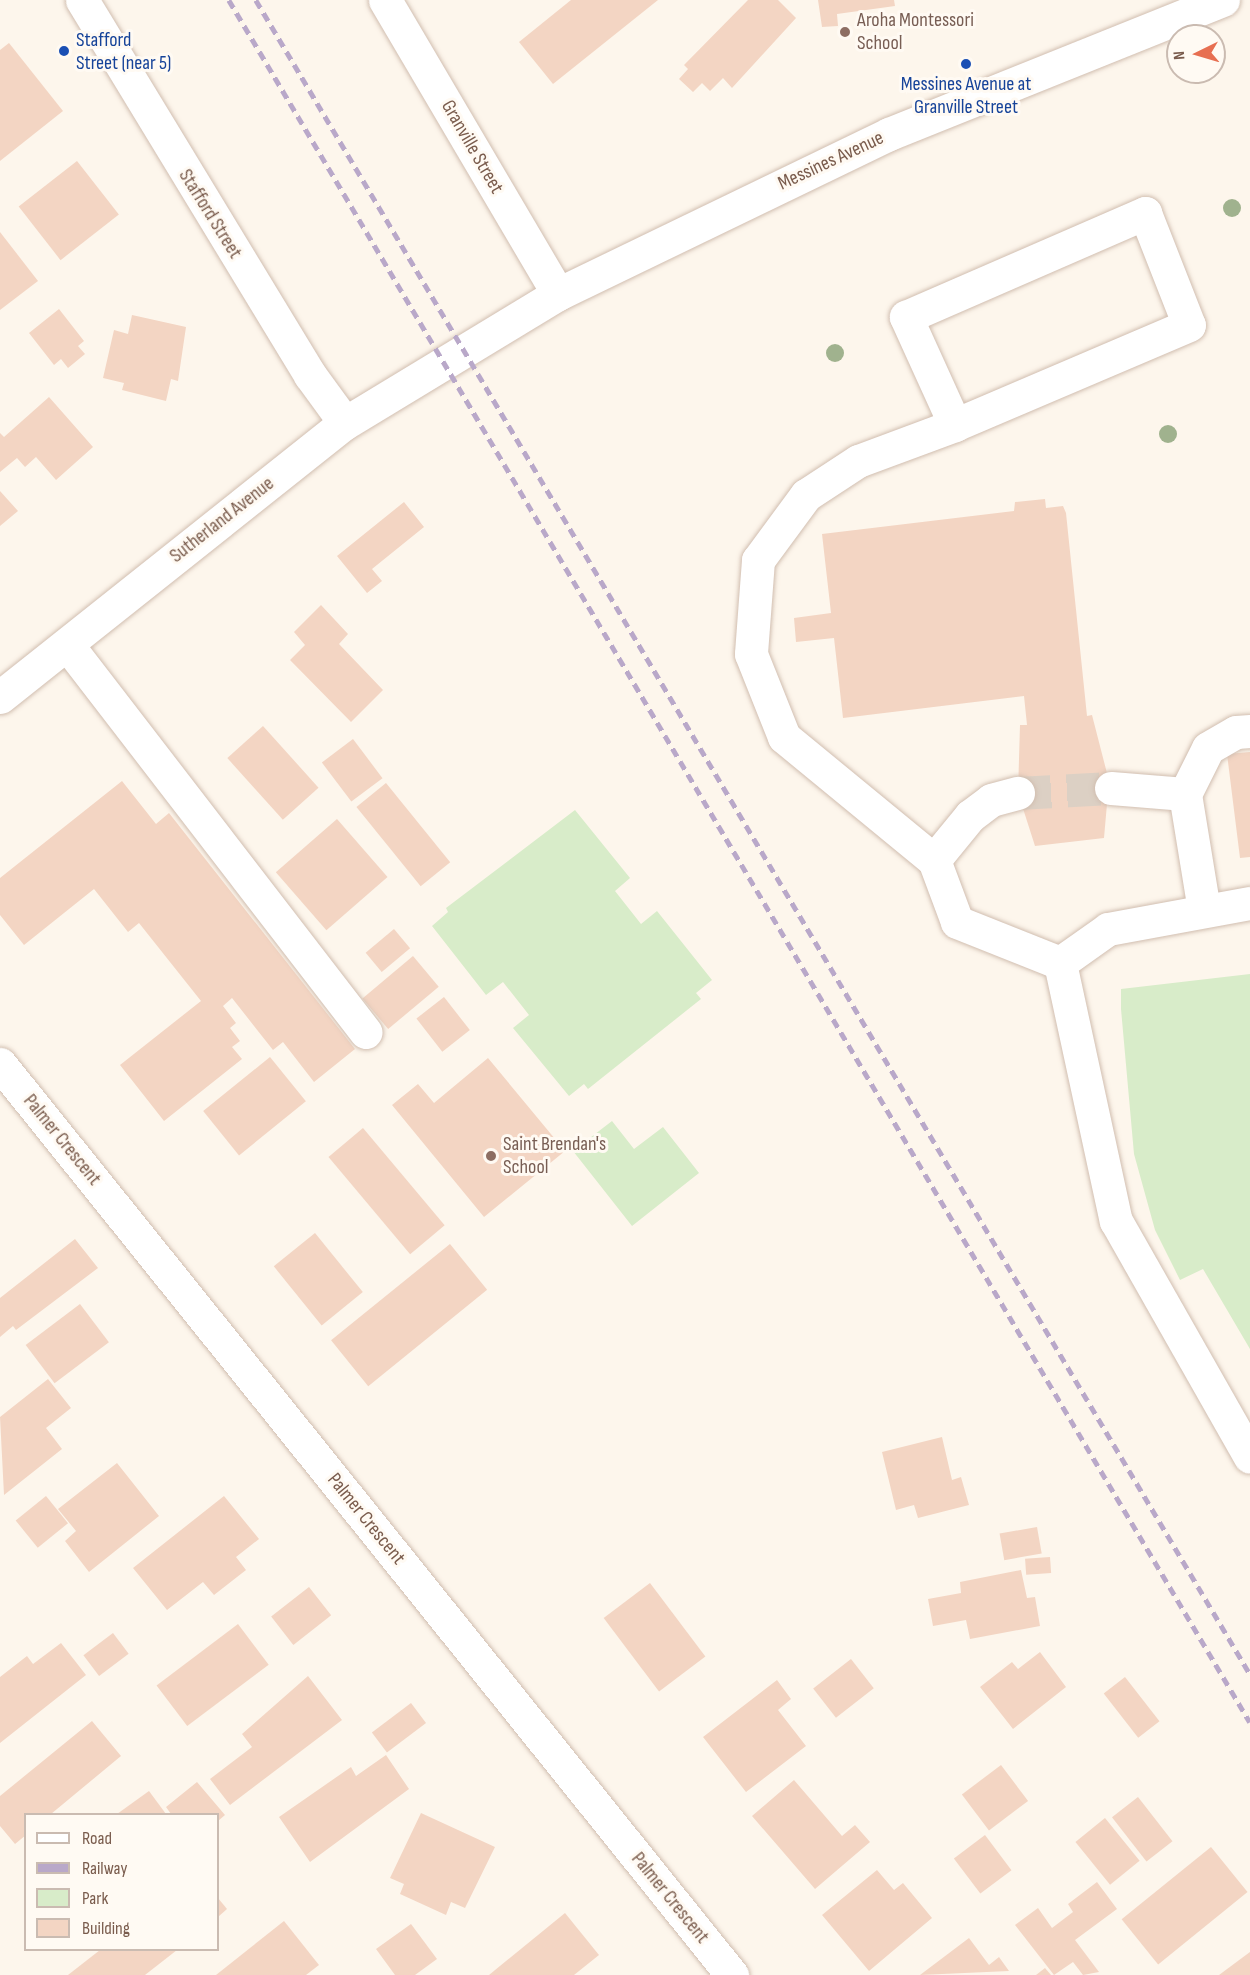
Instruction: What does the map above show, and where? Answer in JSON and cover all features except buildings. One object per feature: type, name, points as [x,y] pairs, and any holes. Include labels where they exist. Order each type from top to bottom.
[{"type":"street","name":"Stafford Street","points":[[82,0],[304,366],[345,423]]},
{"type":"street","name":"Granville Street","points":[[386,0],[558,294]]},
{"type":"street","name":"Messines Avenue","points":[[455,356],[558,294],[889,134],[1223,0]]},
{"type":"street","points":[[955,425],[906,317],[1145,213],[1189,325],[955,425],[858,461],[806,495],[758,560],[751,654],[784,737],[934,860],[957,922],[1060,963]]},
{"type":"street","name":"Sutherland Avenue","points":[[2,703],[192,542],[345,423],[455,356]]},
{"type":"street","points":[[69,647],[365,1032]]},
{"type":"street","points":[[1204,910],[1185,794],[1208,748],[1236,732],[1250,731]]},
{"type":"street","points":[[1111,788],[1185,794]]},
{"type":"street","points":[[934,860],[970,816],[991,800],[1018,793]]},
{"type":"street","points":[[1060,963],[1108,929],[1250,903]]},
{"type":"street","points":[[1060,963],[1116,1221],[1250,1457]]},
{"type":"street","name":"Palmer Crescent","points":[[0,1064],[732,1975]]},
{"type":"green space","points":[[575,810],[630,878],[615,891],[641,924],[657,911],[712,980],[696,993],[701,999],[588,1089],[584,1084],[569,1096],[513,1028],[529,1015],[503,982],[486,995],[432,926],[448,912],[446,908]]},
{"type":"green space","points":[[1250,974],[1250,1349],[1203,1269],[1180,1280],[1155,1230],[1134,1154],[1121,989]]},
{"type":"green space","points":[[612,1121],[634,1149],[663,1127],[699,1173],[632,1226],[573,1151]]},
{"type":"tunnel","points":[[1018,793],[1111,788]]},
{"type":"railway","points":[[229,0],[1250,1722]]},
{"type":"railway","points":[[256,0],[1250,1674]]},
{"type":"place","name":"Aroha Montessori School","points":[[845,32]]},
{"type":"place","name":"Stafford Street (near 5)","points":[[64,51]]},
{"type":"place","name":"Messines Avenue at Granville Street","points":[[966,64]]},
{"type":"place","name":"Saint Brendan's School","points":[[491,1156]]}]
